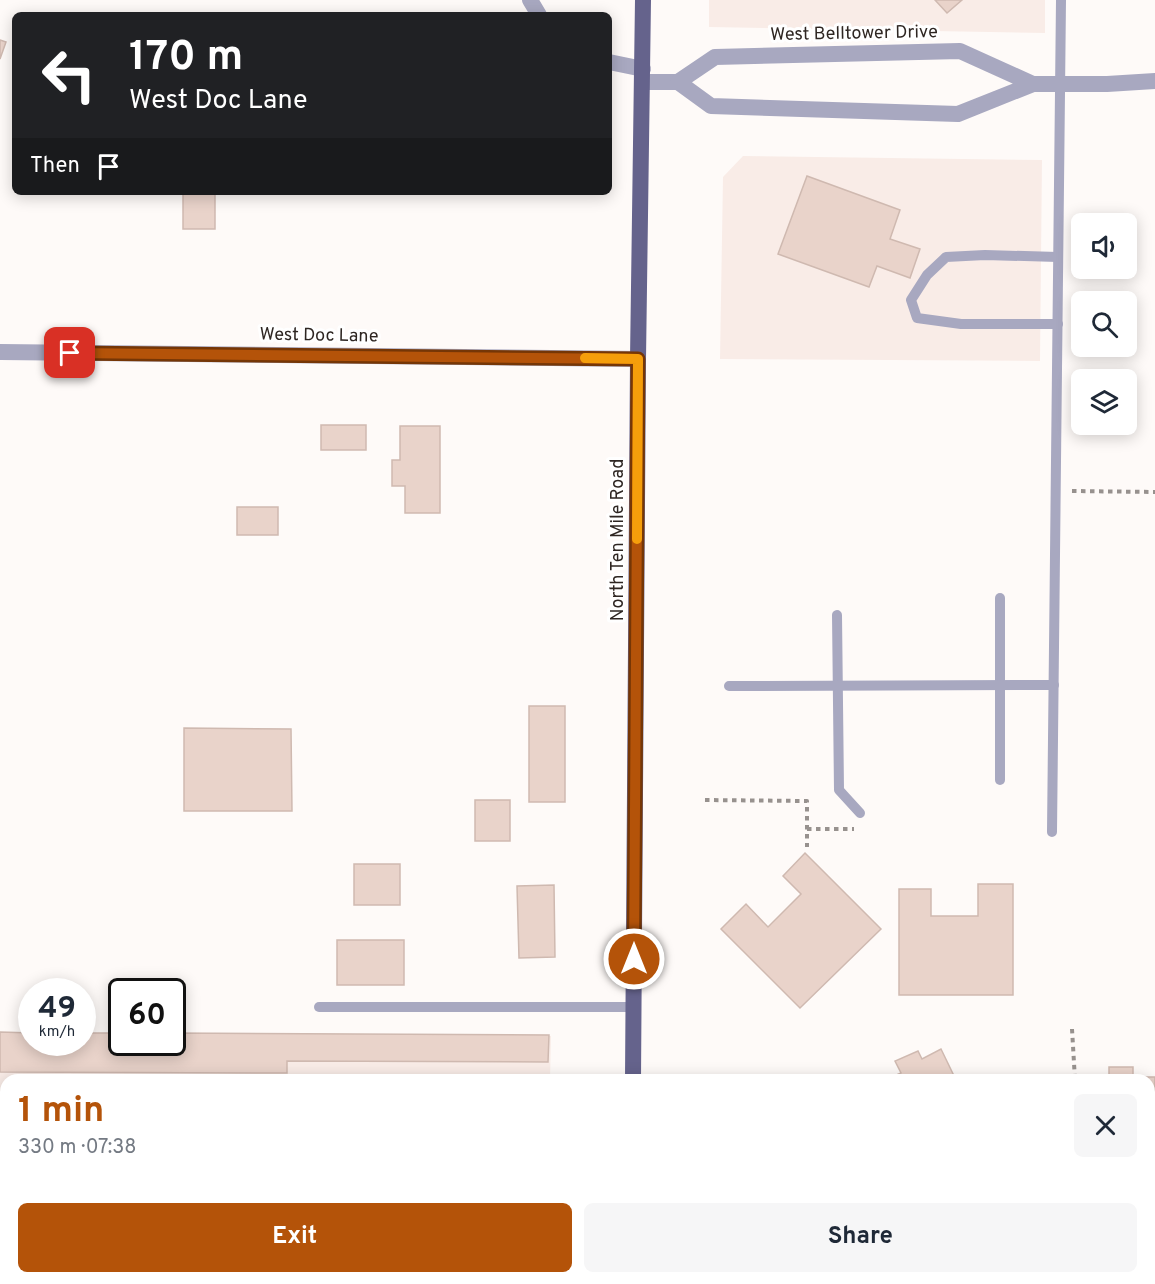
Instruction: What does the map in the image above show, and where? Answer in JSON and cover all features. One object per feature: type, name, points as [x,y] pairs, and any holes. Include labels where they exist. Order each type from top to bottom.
[{"type":"main road","name":"North Ten Mile Road","points":[[633,1074],[643,0]]},
{"type":"street","name":"West Belltower Drive","points":[[1032,84],[960,51],[715,57],[678,82],[711,106],[958,114],[1032,84],[1107,84],[1155,81]]},
{"type":"street","points":[[612,63],[643,75],[678,82]]},
{"type":"street","name":"West Doc Lane","points":[[0,352],[638,359]]},
{"type":"lane","points":[[1052,832],[1061,0]]},
{"type":"lane","points":[[1058,257],[985,255],[946,257],[927,275],[911,300],[917,318],[961,324],[1058,324]]},
{"type":"lane","points":[[1000,598],[1000,780]]},
{"type":"lane","points":[[837,615],[838,790],[860,813]]},
{"type":"lane","points":[[729,686],[1054,685]]},
{"type":"lane","points":[[319,1007],[634,1007]]},
{"type":"path","points":[[1056,491],[1155,492]]},
{"type":"path","points":[[705,800],[807,801],[807,847]]},
{"type":"path","points":[[807,829],[860,829]]},
{"type":"path","points":[[1072,1029],[1075,1074]]},
{"type":"shaded area","points":[[709,0],[1045,0],[1045,33],[709,27]]},
{"type":"shaded area","points":[[743,156],[1042,160],[1040,361],[720,359],[723,177]]},
{"type":"shaded area","points":[[0,1033],[18,1033],[18,1056],[96,1056],[96,1042],[108,1042],[108,1056],[186,1056],[186,1034],[551,1036],[550,1074],[0,1074]]},
{"type":"building","points":[[935,0],[962,0],[947,13]]},
{"type":"building","points":[[0,40],[6,42],[0,59]]},
{"type":"building","points":[[807,176],[900,210],[890,239],[920,249],[910,278],[877,266],[869,287],[778,254]]},
{"type":"building","points":[[183,195],[215,195],[215,229],[183,229]]},
{"type":"building","points":[[321,425],[366,425],[366,450],[321,450]]},
{"type":"building","points":[[400,426],[440,426],[440,513],[405,513],[405,486],[392,486],[392,460],[400,460]]},
{"type":"building","points":[[237,507],[278,507],[278,535],[237,535]]},
{"type":"building","points":[[529,706],[565,706],[565,802],[529,802]]},
{"type":"building","points":[[184,728],[291,729],[292,811],[184,811]]},
{"type":"building","points":[[475,800],[510,800],[510,841],[475,841]]},
{"type":"building","points":[[805,853],[881,929],[800,1008],[721,929],[746,904],[768,927],[801,894],[783,876]]},
{"type":"building","points":[[354,864],[400,864],[400,905],[354,905]]},
{"type":"building","points":[[978,884],[1013,884],[1013,995],[899,995],[899,889],[931,889],[931,916],[978,916]]},
{"type":"building","points":[[554,885],[555,957],[519,958],[517,886]]},
{"type":"building","points":[[337,940],[404,940],[404,985],[337,985]]},
{"type":"building","points":[[0,1032],[18,1033],[18,1056],[96,1056],[96,1033],[108,1033],[108,1056],[186,1056],[186,1033],[549,1035],[548,1062],[287,1061],[287,1073],[0,1072]]},
{"type":"building","points":[[941,1049],[953,1074],[899,1074],[901,1073],[895,1061],[918,1051],[922,1059]]},
{"type":"building","points":[[1109,1067],[1133,1067],[1133,1074],[1109,1074]]},
{"type":"slow traffic","points":[[585,358],[638,359],[637,539]]},
{"type":"route","points":[[70,353],[638,359],[634,959]]}]
